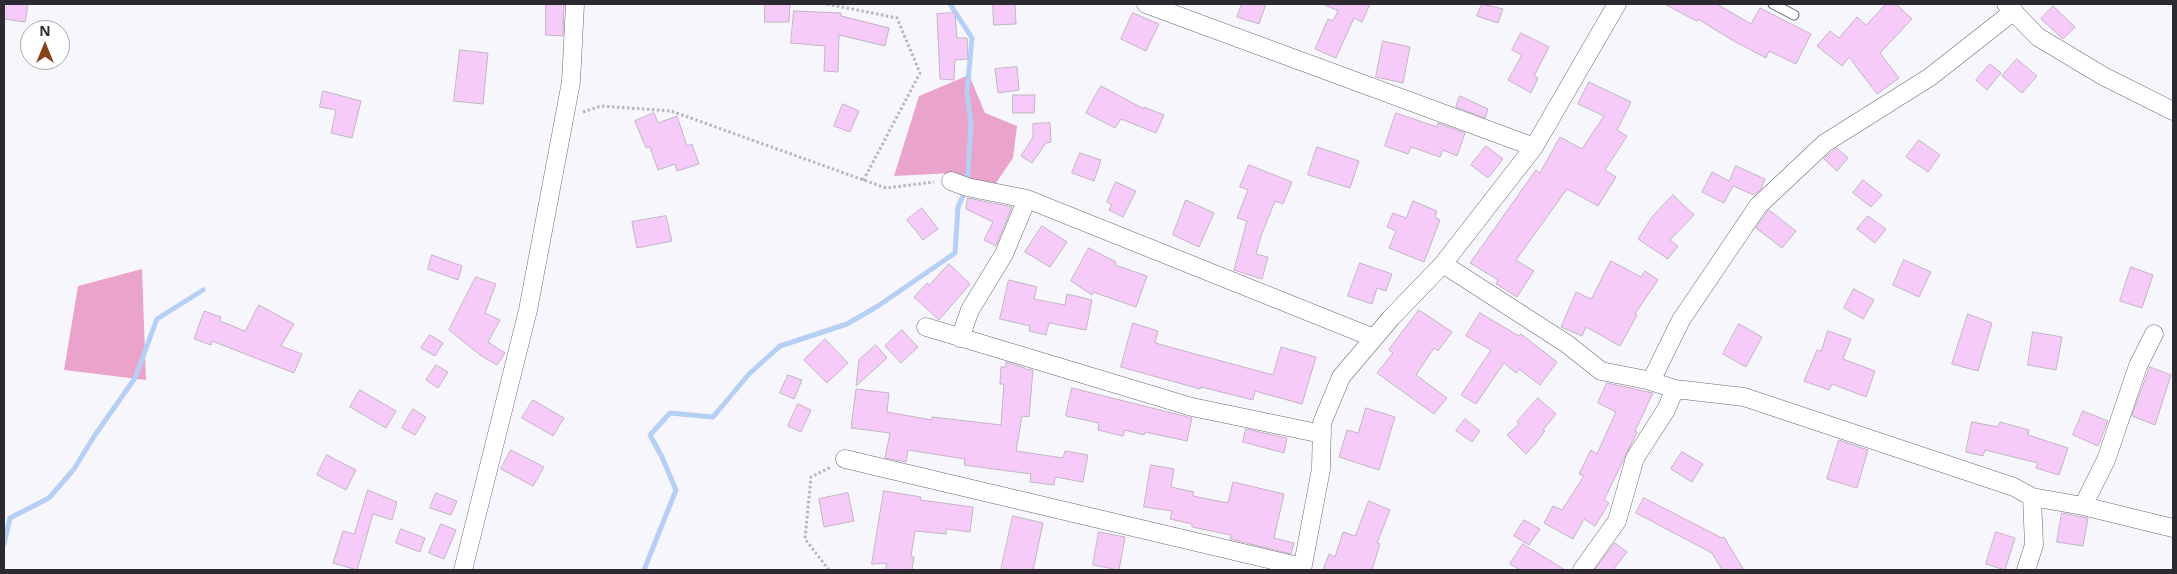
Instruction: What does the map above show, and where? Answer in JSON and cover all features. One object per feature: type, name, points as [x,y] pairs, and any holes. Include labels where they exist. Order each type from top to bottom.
[{"type":"street","points":[[463,570],[528,310],[571,82],[575,4]]},
{"type":"street","points":[[1146,4],[1534,147]]},
{"type":"street","points":[[844,459],[1302,568],[1321,469],[1322,423],[1341,377],[1374,338],[1443,264],[1534,147],[1617,4]]},
{"type":"street","points":[[1651,381],[1681,320],[1758,206],[1825,143],[1930,77],[2010,7],[2038,37],[2103,76],[2173,111]]},
{"type":"street","points":[[951,181],[967,187],[1027,199],[1374,338]]},
{"type":"street","points":[[960,338],[970,310],[1004,254],[1027,199]]},
{"type":"street","points":[[1443,264],[1567,344],[1601,372],[1651,381],[1675,389],[1744,397],[2014,486],[2032,497],[2082,506],[2173,528]]},
{"type":"street","points":[[926,327],[1192,407],[1322,434]]},
{"type":"street","points":[[2082,506],[2106,460],[2138,366],[2154,334]]},
{"type":"street","points":[[1582,570],[1617,521],[1635,458],[1666,410],[1675,389]]},
{"type":"street","points":[[2026,570],[2034,545],[2032,497]]},
{"type":"lane","points":[[1773,4],[1794,15]]},
{"type":"path","points":[[827,4],[897,18],[920,72],[863,181]]},
{"type":"path","points":[[563,123],[572,115],[601,106],[671,111],[886,188],[951,181]]},
{"type":"path","points":[[829,570],[805,539],[811,477],[844,459]]},
{"type":"shaded area","points":[[969,75],[985,113],[1017,126],[1013,158],[994,186],[953,173],[894,176],[919,96]]},
{"type":"shaded area","points":[[142,269],[146,380],[64,370],[78,286]]},
{"type":"building","points":[[4,4],[28,4],[25,20],[20,21],[4,19]]},
{"type":"building","points":[[546,4],[564,4],[563,36],[546,35]]},
{"type":"building","points":[[765,4],[790,4],[789,22],[765,22]]},
{"type":"building","points":[[993,4],[1015,4],[1016,24],[994,25]]},
{"type":"building","points":[[1242,4],[1266,4],[1259,24],[1237,17]]},
{"type":"building","points":[[1323,4],[1370,4],[1362,22],[1354,18],[1336,58],[1315,49],[1328,19],[1333,21],[1338,11]]},
{"type":"building","points":[[1482,4],[1503,9],[1498,23],[1477,16]]},
{"type":"building","points":[[1665,4],[1717,4],[1751,24],[1760,8],[1811,34],[1796,64],[1769,51],[1766,58],[1698,19],[1697,21]]},
{"type":"building","points":[[1886,4],[1896,4],[1912,19],[1880,53],[1899,78],[1877,94],[1849,57],[1842,66],[1817,46],[1830,31],[1839,38],[1857,17],[1866,25]]},
{"type":"building","points":[[2053,6],[2075,27],[2063,39],[2041,19]]},
{"type":"building","points":[[794,11],[841,13],[841,16],[889,28],[885,46],[839,35],[838,72],[824,71],[825,46],[791,43]]},
{"type":"building","points":[[955,13],[957,38],[967,38],[968,59],[955,60],[954,80],[940,79],[937,14]]},
{"type":"building","points":[[1133,13],[1159,24],[1146,51],[1121,39]]},
{"type":"building","points":[[1521,33],[1549,47],[1534,76],[1538,78],[1531,93],[1508,80],[1522,55],[1512,50]]},
{"type":"building","points":[[1383,41],[1410,47],[1403,83],[1376,77]]},
{"type":"building","points":[[460,50],[488,53],[483,104],[454,101]]},
{"type":"building","points":[[2017,59],[2037,76],[2022,93],[2002,76]]},
{"type":"building","points":[[1990,64],[2001,73],[1987,90],[1976,80]]},
{"type":"building","points":[[1017,67],[1019,90],[998,93],[995,69]]},
{"type":"building","points":[[1589,82],[1631,102],[1617,130],[1627,136],[1605,170],[1616,177],[1598,206],[1567,189],[1516,260],[1534,271],[1517,297],[1496,284],[1498,280],[1470,263],[1536,170],[1540,173],[1560,137],[1582,149],[1604,116],[1578,104]]},
{"type":"building","points":[[1101,86],[1144,109],[1144,107],[1164,115],[1156,133],[1121,119],[1115,128],[1086,113]]},
{"type":"building","points":[[323,91],[361,101],[352,138],[331,133],[336,110],[320,107]]},
{"type":"building","points":[[1013,95],[1035,95],[1034,113],[1013,113]]},
{"type":"building","points":[[1460,96],[1488,109],[1485,118],[1456,107]]},
{"type":"building","points":[[843,104],[859,111],[850,132],[834,126]]},
{"type":"building","points":[[654,113],[658,123],[677,116],[687,146],[692,144],[699,164],[677,171],[675,164],[658,170],[650,147],[646,148],[635,121]]},
{"type":"building","points":[[1396,113],[1437,127],[1438,123],[1465,133],[1457,156],[1443,150],[1440,157],[1411,147],[1408,154],[1385,146]]},
{"type":"building","points":[[1050,123],[1051,142],[1046,143],[1032,163],[1021,156],[1033,137],[1033,124]]},
{"type":"building","points":[[1919,140],[1940,155],[1928,172],[1906,157]]},
{"type":"building","points":[[1486,146],[1503,159],[1488,178],[1471,165]]},
{"type":"building","points":[[1317,147],[1359,161],[1350,188],[1308,175]]},
{"type":"building","points":[[1837,148],[1848,158],[1837,171],[1824,159]]},
{"type":"building","points":[[1080,153],[1101,160],[1094,181],[1072,173]]},
{"type":"building","points":[[1249,165],[1292,182],[1283,204],[1275,201],[1261,236],[1256,254],[1268,257],[1262,279],[1234,270],[1247,221],[1237,218],[1248,190],[1240,187]]},
{"type":"building","points":[[1736,166],[1765,179],[1761,189],[1754,195],[1733,186],[1724,203],[1702,192],[1712,172],[1729,181]]},
{"type":"building","points":[[1863,180],[1882,195],[1871,207],[1853,193]]},
{"type":"building","points":[[1116,182],[1136,191],[1123,217],[1109,210],[1112,205],[1107,202]]},
{"type":"building","points":[[1673,195],[1694,215],[1670,240],[1678,246],[1668,259],[1638,239],[1652,217]]},
{"type":"building","points":[[968,198],[1012,207],[996,246],[984,240],[993,222],[966,209]]},
{"type":"building","points":[[1186,200],[1214,213],[1199,247],[1173,235]]},
{"type":"building","points":[[1413,201],[1437,211],[1435,217],[1440,220],[1424,262],[1389,248],[1396,231],[1387,227],[1393,213],[1406,218]]},
{"type":"building","points":[[922,208],[938,229],[923,240],[907,220]]},
{"type":"building","points":[[1769,210],[1796,231],[1782,248],[1756,228]]},
{"type":"building","points":[[666,216],[672,241],[637,248],[632,222]]},
{"type":"building","points":[[1868,216],[1886,229],[1875,243],[1857,229]]},
{"type":"building","points":[[1042,226],[1067,242],[1050,267],[1025,252]]},
{"type":"building","points":[[1089,248],[1116,262],[1115,265],[1147,276],[1136,307],[1093,292],[1092,295],[1071,281]]},
{"type":"building","points":[[432,255],[462,266],[458,280],[428,269]]},
{"type":"building","points":[[1904,260],[1931,272],[1919,297],[1893,285]]},
{"type":"building","points":[[1611,261],[1641,277],[1645,271],[1658,280],[1635,314],[1637,315],[1620,346],[1586,327],[1582,336],[1561,327],[1576,292],[1591,299]]},
{"type":"building","points":[[1360,263],[1392,274],[1386,291],[1377,288],[1372,304],[1348,296]]},
{"type":"building","points":[[949,264],[970,284],[939,320],[914,297],[927,283],[929,285]]},
{"type":"building","points":[[2131,267],[2153,275],[2142,308],[2120,301]]},
{"type":"building","points":[[476,277],[496,284],[485,313],[500,320],[488,342],[505,353],[497,365],[480,355],[449,330]]},
{"type":"building","points":[[1009,280],[1037,287],[1034,299],[1065,305],[1067,294],[1092,300],[1086,330],[1049,323],[1046,335],[1029,331],[1030,326],[1000,319]]},
{"type":"building","points":[[1854,289],[1874,300],[1863,319],[1844,308]]},
{"type":"building","points":[[259,305],[294,324],[281,346],[302,354],[294,373],[212,341],[211,345],[194,339],[204,311],[221,317],[220,321],[245,331]]},
{"type":"building","points":[[1419,310],[1452,332],[1438,351],[1434,348],[1416,375],[1447,398],[1434,414],[1377,373],[1393,353],[1389,350]]},
{"type":"building","points":[[1480,313],[1519,336],[1521,334],[1557,362],[1540,385],[1519,369],[1516,373],[1504,363],[1476,404],[1461,395],[1491,350],[1466,336]]},
{"type":"building","points":[[1968,314],[1992,323],[1978,371],[1952,364]]},
{"type":"building","points":[[1133,323],[1158,331],[1155,343],[1273,375],[1281,347],[1316,357],[1302,404],[1255,391],[1253,400],[1201,387],[1200,389],[1121,367]]},
{"type":"building","points":[[1739,324],[1762,337],[1746,367],[1723,354]]},
{"type":"building","points":[[902,330],[918,347],[901,363],[885,346]]},
{"type":"building","points":[[1828,331],[1851,339],[1843,359],[1875,371],[1866,397],[1832,384],[1829,390],[1804,381],[1817,350],[1821,351]]},
{"type":"building","points":[[2033,332],[2062,337],[2056,370],[2028,365]]},
{"type":"building","points":[[430,335],[443,343],[435,356],[421,348]]},
{"type":"building","points":[[825,339],[848,363],[827,383],[804,360]]},
{"type":"building","points":[[876,345],[887,358],[856,386],[859,360]]},
{"type":"building","points":[[1006,362],[1033,370],[1029,417],[1022,416],[1016,451],[1063,458],[1065,451],[1088,455],[1083,482],[1055,477],[1054,485],[1030,482],[1031,474],[964,465],[965,459],[908,450],[906,462],[885,458],[890,433],[851,428],[856,389],[889,393],[887,412],[932,420],[932,417],[1001,425],[1004,384],[1000,384],[1001,367],[1006,367]]},
{"type":"building","points":[[436,365],[448,372],[438,388],[426,380]]},
{"type":"building","points":[[2150,367],[2171,375],[2155,425],[2132,416]]},
{"type":"building","points":[[788,375],[802,380],[794,399],[780,393]]},
{"type":"building","points":[[1607,383],[1653,393],[1635,431],[1637,432],[1604,500],[1609,503],[1595,526],[1584,519],[1573,539],[1544,523],[1553,506],[1562,510],[1584,476],[1579,474],[1591,450],[1597,454],[1616,412],[1598,403]]},
{"type":"building","points":[[1072,388],[1192,418],[1187,441],[1145,432],[1144,435],[1125,430],[1123,436],[1098,430],[1099,423],[1066,416]]},
{"type":"building","points":[[360,390],[396,411],[386,428],[350,407]]},
{"type":"building","points":[[1538,398],[1556,414],[1526,454],[1507,435],[1519,424],[1517,422]]},
{"type":"building","points":[[533,400],[564,418],[553,436],[522,418]]},
{"type":"building","points":[[798,404],[811,410],[801,432],[788,426]]},
{"type":"building","points":[[1366,408],[1395,417],[1379,470],[1339,457],[1347,430],[1358,433]]},
{"type":"building","points":[[413,409],[426,417],[415,435],[402,428]]},
{"type":"building","points":[[2083,411],[2108,421],[2098,446],[2073,435]]},
{"type":"building","points":[[1465,419],[1480,431],[1472,442],[1456,431]]},
{"type":"building","points":[[1972,422],[1998,427],[2000,422],[2029,430],[2028,435],[2068,448],[2059,475],[2036,468],[2038,463],[1985,450],[1983,456],[1966,452]]},
{"type":"building","points":[[1246,429],[1287,438],[1284,453],[1243,442]]},
{"type":"building","points":[[1839,440],[1868,450],[1857,488],[1827,479]]},
{"type":"building","points":[[511,450],[544,467],[533,486],[501,469]]},
{"type":"building","points":[[1682,452],[1703,464],[1692,482],[1671,469]]},
{"type":"building","points":[[327,455],[356,470],[346,490],[317,475]]},
{"type":"building","points":[[1151,465],[1174,469],[1171,487],[1194,492],[1193,496],[1228,503],[1233,482],[1284,494],[1274,538],[1294,543],[1291,554],[1230,539],[1231,535],[1192,527],[1192,524],[1170,519],[1172,511],[1144,507]]},
{"type":"building","points":[[368,490],[397,502],[392,520],[373,514],[357,570],[333,563],[343,531],[354,534]]},
{"type":"building","points":[[884,491],[921,497],[920,500],[973,507],[970,532],[946,529],[946,534],[915,531],[911,556],[914,557],[912,570],[885,570],[887,563],[872,564]]},
{"type":"building","points":[[436,493],[457,501],[451,515],[430,508]]},
{"type":"building","points":[[848,493],[854,521],[824,527],[819,499]]},
{"type":"building","points":[[1644,498],[1722,538],[1724,537],[1744,570],[1722,570],[1712,553],[1636,513]]},
{"type":"building","points":[[1369,501],[1390,510],[1377,543],[1380,544],[1372,570],[1323,570],[1329,554],[1335,557],[1343,532],[1355,536]]},
{"type":"building","points":[[2062,513],[2088,518],[2083,546],[2057,542]]},
{"type":"building","points":[[1013,516],[1043,523],[1033,570],[1001,570]]},
{"type":"building","points":[[1524,520],[1540,529],[1529,545],[1514,536]]},
{"type":"building","points":[[441,524],[456,530],[444,559],[429,553]]},
{"type":"building","points":[[401,529],[425,538],[420,552],[396,543]]},
{"type":"building","points":[[1099,532],[1125,537],[1119,570],[1093,565]]},
{"type":"building","points":[[1996,532],[2015,538],[2005,570],[1986,564]]},
{"type":"building","points":[[1615,543],[1627,552],[1613,570],[1595,570]]},
{"type":"building","points":[[1523,544],[1565,570],[1520,570],[1510,564]]},
{"type":"waterway","points":[[644,570],[676,490],[650,435],[670,413],[713,417],[749,374],[780,346],[847,324],[878,306],[955,253],[958,207],[967,187],[971,125],[967,91],[972,38],[950,4]]},
{"type":"waterway","points":[[4,544],[10,518],[49,498],[74,469],[135,378],[157,319],[203,290]]}]
